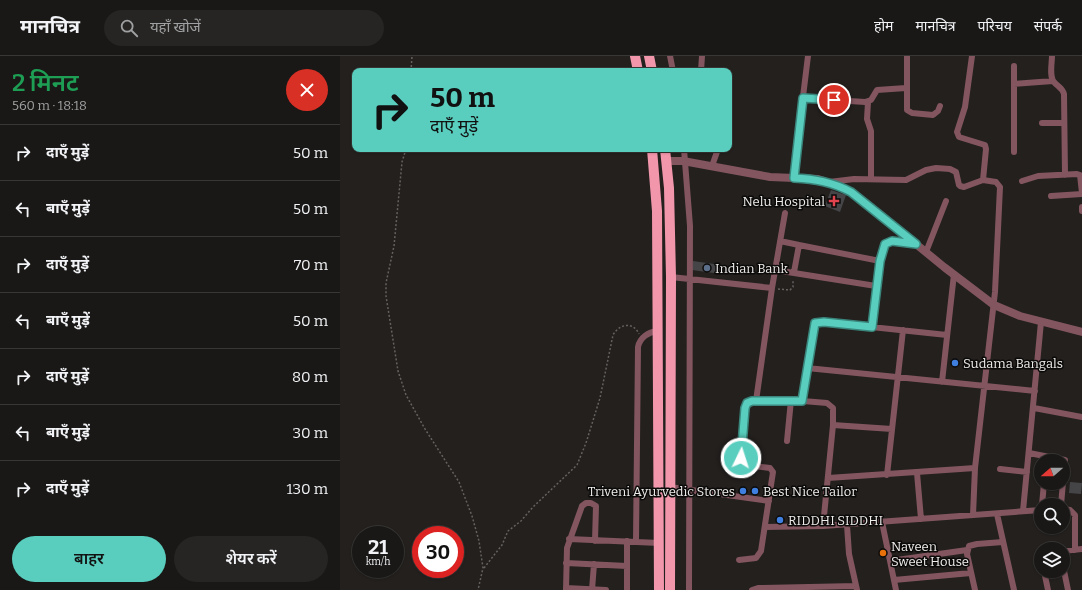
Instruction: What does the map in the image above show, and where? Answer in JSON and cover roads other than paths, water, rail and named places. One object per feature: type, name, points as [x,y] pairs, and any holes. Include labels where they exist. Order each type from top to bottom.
[{"type":"highway","points":[[635,56],[637,68]]},
{"type":"highway","points":[[649,56],[651,68]]},
{"type":"highway","points":[[652,152],[657,210],[654,331],[655,543],[659,590]]},
{"type":"highway","points":[[665,152],[669,188],[671,277],[670,590]]},
{"type":"street","points":[[670,56],[672,68]]},
{"type":"street","points":[[701,68],[702,56]]},
{"type":"street","points":[[794,178],[808,56]]},
{"type":"street","points":[[907,56],[906,107],[909,112],[933,115],[938,111],[940,106]]},
{"type":"street","points":[[972,56],[965,107],[957,132],[959,137],[985,145],[986,149],[983,180]]},
{"type":"street","points":[[1052,56],[1051,75],[1053,81],[1062,88],[1064,94],[1064,175]]},
{"type":"street","points":[[1014,66],[1014,152]]},
{"type":"street","points":[[1014,84],[1053,81]]},
{"type":"street","points":[[803,98],[868,102],[873,98],[878,90],[906,88]]},
{"type":"street","points":[[868,102],[867,119],[871,131],[871,179]]},
{"type":"street","points":[[1042,123],[1064,123]]},
{"type":"street","points":[[684,152],[690,226],[690,590]]},
{"type":"street","points":[[712,166],[717,152]]},
{"type":"street","points":[[666,161],[685,161],[751,175],[818,179],[829,182],[851,192],[994,304],[1020,316],[1082,332]]},
{"type":"street","points":[[829,182],[871,179],[906,180],[926,170],[936,168],[950,169],[956,172],[958,185],[960,186],[964,187],[983,180],[996,182],[1001,189],[994,304],[975,468],[973,515]]},
{"type":"street","points":[[1022,181],[1038,176],[1080,175],[1082,193],[1051,196]]},
{"type":"street","points":[[926,252],[946,201]]},
{"type":"street","points":[[756,401],[772,288],[786,213]]},
{"type":"street","points":[[780,241],[880,261]]},
{"type":"street","points":[[872,327],[876,286],[880,261],[885,244],[888,241],[916,244]]},
{"type":"street","points":[[794,272],[799,245]]},
{"type":"street","points":[[775,270],[876,286]]},
{"type":"street","points":[[942,382],[954,274]]},
{"type":"street","points":[[671,277],[772,288]]},
{"type":"street","points":[[802,401],[815,323],[824,322],[947,335]]},
{"type":"street","points":[[1023,511],[1041,322]]},
{"type":"street","points":[[887,475],[896,377],[903,330]]},
{"type":"street","points":[[637,541],[638,346],[642,338],[654,331]]},
{"type":"street","points":[[807,368],[1035,391]]},
{"type":"street","points":[[786,441],[790,400]]},
{"type":"street","points":[[739,560],[752,559],[759,555],[765,527],[773,472],[767,467],[743,464],[741,458],[745,408],[748,401],[790,400],[830,405],[834,412],[823,526]]},
{"type":"street","points":[[1034,408],[1082,417]]},
{"type":"street","points":[[833,425],[892,428]]},
{"type":"street","points":[[1029,453],[1034,455]]},
{"type":"street","points":[[828,478],[975,468]]},
{"type":"street","points":[[1000,469],[1027,472]]},
{"type":"street","points":[[917,472],[921,519]]},
{"type":"street","points":[[670,487],[689,488],[769,501]]},
{"type":"street","points":[[595,540],[596,506],[591,503],[586,503],[582,506],[569,540],[566,563],[566,589],[606,590]]},
{"type":"street","points":[[765,527],[847,525],[1034,510]]},
{"type":"street","points":[[1070,510],[1074,515],[1075,550]]},
{"type":"street","points":[[997,514],[1014,590]]},
{"type":"street","points":[[882,522],[896,590]]},
{"type":"street","points":[[752,590],[758,588],[857,588],[849,554],[847,525]]},
{"type":"street","points":[[569,540],[637,541],[655,543]]},
{"type":"street","points":[[627,541],[627,590]]},
{"type":"street","points":[[890,561],[967,550],[972,544],[1003,542]]},
{"type":"street","points":[[1070,550],[1082,549]]},
{"type":"street","points":[[967,550],[970,573],[975,590]]},
{"type":"street","points":[[566,563],[627,566]]},
{"type":"street","points":[[592,590],[594,564]]},
{"type":"street","points":[[894,580],[970,573]]},
{"type":"street","points":[[1045,578],[1048,590]]},
{"type":"street","points":[[1066,578],[1068,590]]},
{"type":"place","name":"Nelu Hospital","points":[[834,201]]},
{"type":"place","name":"Indian Bank","points":[[707,268]]},
{"type":"place","name":"Sudama Bangals","points":[[955,363]]},
{"type":"place","name":"Triveni Ayurvedic Stores","points":[[743,491]]},
{"type":"place","name":"Best Nice Tailor","points":[[755,491]]},
{"type":"place","name":"RIDDHI SIDDHI","points":[[780,520]]},
{"type":"place","name":"Naveen Sweet House","points":[[883,553]]}]
